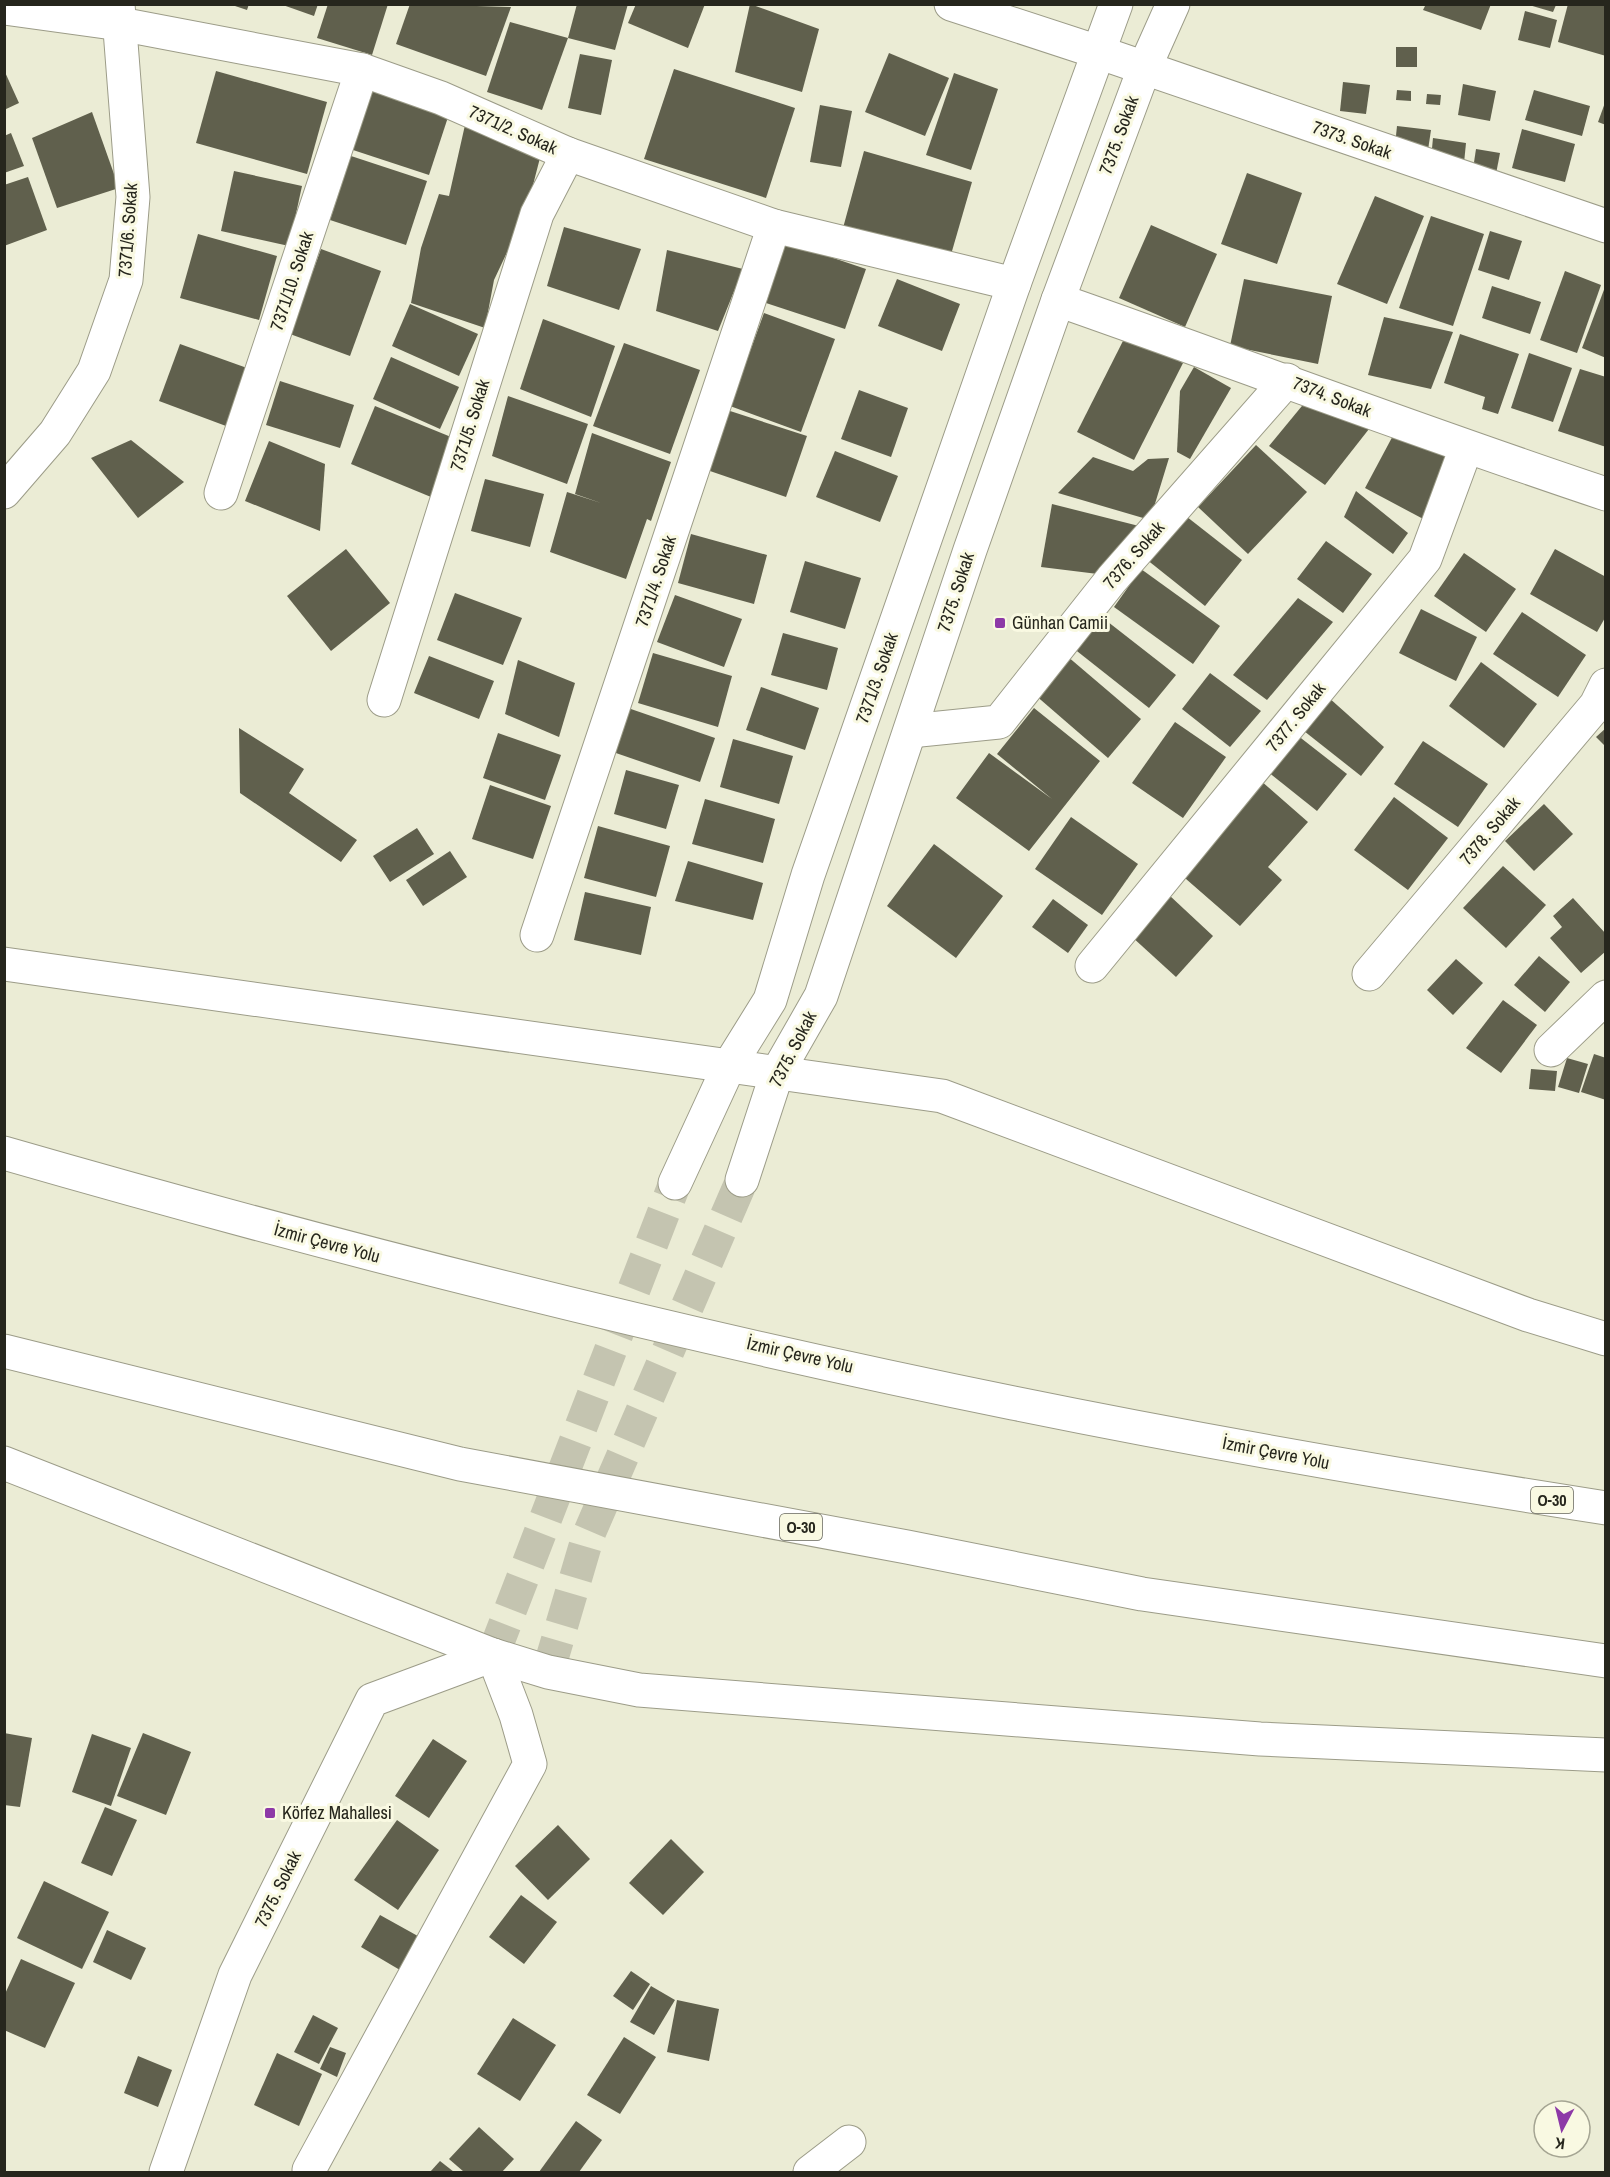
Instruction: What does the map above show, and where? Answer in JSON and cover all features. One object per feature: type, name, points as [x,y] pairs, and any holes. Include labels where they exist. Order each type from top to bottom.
[{"type":"main road","name":"7373. Sokak","points":[[951,4],[1605,226]]},
{"type":"main road","points":[[1014,284],[1116,4]]},
{"type":"main road","name":"7375. Sokak","points":[[742,1180],[777,1072],[821,996],[970,550],[1058,300],[1144,69],[1173,4]]},
{"type":"main road","name":"7371/2. Sokak","points":[[4,8],[119,14],[362,70],[441,98],[568,154],[774,226],[1014,284]]},
{"type":"main road","name":"7371/6. Sokak","points":[[4,492],[55,433],[94,371],[126,280],[133,197],[119,14]]},
{"type":"main road","name":"7371/10. Sokak","points":[[221,493],[362,70]]},
{"type":"main road","name":"7371/5. Sokak","points":[[384,700],[537,214],[568,154]]},
{"type":"main road","name":"7371/4. Sokak","points":[[537,935],[774,226]]},
{"type":"main road","name":"7371/3. Sokak","points":[[729,1066],[770,1000],[808,875],[1014,284]]},
{"type":"main road","name":"7374. Sokak","points":[[1058,300],[1287,380],[1466,448],[1605,494]]},
{"type":"main road","name":"7376. Sokak","points":[[910,731],[999,722],[1112,579],[1287,380]]},
{"type":"main road","name":"7377. Sokak","points":[[1092,966],[1425,559],[1466,448]]},
{"type":"main road","name":"7378. Sokak","points":[[1369,974],[1596,705],[1605,685]]},
{"type":"main road","points":[[4,964],[942,1096],[1528,1315],[1605,1339]]},
{"type":"main road","points":[[1551,1050],[1605,997]]},
{"type":"main road","points":[[675,1183],[729,1066]]},
{"type":"main road","name":"İzmir Çevre Yolu","points":[[4,1153],[259,1225],[518,1292],[1012,1403],[1372,1471],[1605,1508]]},
{"type":"main road","name":"O-30","points":[[4,1351],[460,1464],[895,1545],[1142,1594],[1605,1661]]},
{"type":"main road","points":[[4,1463],[493,1655],[548,1672],[639,1690],[1260,1739],[1605,1755]]},
{"type":"main road","points":[[309,2170],[530,1764],[516,1714],[493,1655]]},
{"type":"main road","name":"7375. Sokak","points":[[166,2172],[235,1975],[372,1700],[493,1655]]},
{"type":"main road","points":[[810,2172],[849,2142]]},
{"type":"building","points":[[229,4],[249,4],[247,10]]},
{"type":"building","points":[[280,4],[318,4],[314,16]]},
{"type":"building","points":[[328,4],[388,4],[372,55],[317,38]]},
{"type":"building","points":[[410,4],[511,7],[486,76],[396,44]]},
{"type":"building","points":[[577,4],[628,4],[615,50],[568,38]]},
{"type":"building","points":[[636,4],[705,4],[688,48],[628,23]]},
{"type":"building","points":[[750,4],[819,29],[802,92],[735,72]]},
{"type":"building","points":[[1426,4],[1491,4],[1481,30],[1423,10]]},
{"type":"building","points":[[1568,4],[1606,4],[1606,56],[1558,42]]},
{"type":"building","points":[[1529,5],[1556,5],[1553,12]]},
{"type":"building","points":[[1525,11],[1557,20],[1550,48],[1518,40]]},
{"type":"building","points":[[510,22],[568,38],[542,110],[487,92]]},
{"type":"building","points":[[1396,47],[1417,47],[1417,67],[1396,67]]},
{"type":"building","points":[[889,53],[949,78],[925,136],[865,112]]},
{"type":"building","points":[[580,54],[612,60],[601,115],[568,108]]},
{"type":"building","points":[[674,69],[795,108],[766,198],[644,159]]},
{"type":"building","points":[[4,70],[19,103],[4,110]]},
{"type":"building","points":[[216,71],[327,102],[307,174],[196,143]]},
{"type":"building","points":[[954,73],[998,89],[971,170],[926,155]]},
{"type":"building","points":[[1343,82],[1370,85],[1366,114],[1340,111]]},
{"type":"building","points":[[1463,84],[1496,91],[1490,121],[1458,115]]},
{"type":"building","points":[[374,86],[450,111],[429,175],[353,150]]},
{"type":"building","points":[[1397,90],[1411,91],[1411,101],[1396,100]]},
{"type":"building","points":[[1534,90],[1590,106],[1582,136],[1525,120]]},
{"type":"building","points":[[1427,94],[1441,95],[1440,105],[1426,104]]},
{"type":"building","points":[[1606,100],[1606,125],[1598,122]]},
{"type":"building","points":[[820,105],[852,111],[841,167],[810,162]]},
{"type":"building","points":[[92,112],[119,188],[57,208],[32,138]]},
{"type":"building","points":[[465,125],[541,154],[526,212],[494,280],[485,328],[411,303],[421,248],[439,194],[449,196]]},
{"type":"building","points":[[1397,126],[1431,130],[1428,150],[1395,145]]},
{"type":"building","points":[[1522,129],[1575,144],[1565,182],[1512,168]]},
{"type":"building","points":[[11,133],[24,166],[4,173],[4,136]]},
{"type":"building","points":[[1433,138],[1466,143],[1464,163],[1431,159]]},
{"type":"building","points":[[1476,149],[1500,153],[1496,174],[1473,169]]},
{"type":"building","points":[[864,151],[972,182],[950,258],[843,228]]},
{"type":"building","points":[[351,156],[427,181],[406,245],[330,220]]},
{"type":"building","points":[[234,171],[302,186],[289,246],[221,231]]},
{"type":"building","points":[[1247,173],[1302,193],[1277,264],[1221,244]]},
{"type":"building","points":[[28,177],[47,230],[4,246],[4,185]]},
{"type":"building","points":[[1375,196],[1424,216],[1387,304],[1337,284]]},
{"type":"building","points":[[1431,216],[1484,234],[1453,326],[1399,308]]},
{"type":"building","points":[[1151,225],[1217,254],[1185,327],[1119,298]]},
{"type":"building","points":[[564,227],[641,249],[619,310],[547,286]]},
{"type":"building","points":[[1490,231],[1522,241],[1509,280],[1478,270]]},
{"type":"building","points":[[198,234],[277,256],[259,320],[180,298]]},
{"type":"building","points":[[786,242],[866,269],[845,329],[766,303]]},
{"type":"building","points":[[321,249],[381,271],[350,356],[290,334]]},
{"type":"building","points":[[667,250],[743,269],[718,331],[656,311]]},
{"type":"building","points":[[1565,271],[1601,285],[1577,353],[1540,340]]},
{"type":"building","points":[[897,279],[960,304],[942,351],[878,326]]},
{"type":"building","points":[[1244,279],[1332,296],[1318,364],[1230,346]]},
{"type":"building","points":[[1492,286],[1541,302],[1530,334],[1482,318]]},
{"type":"building","points":[[1606,287],[1606,358],[1582,348]]},
{"type":"building","points":[[410,304],[478,334],[459,376],[392,346]]},
{"type":"building","points":[[764,313],[835,339],[801,432],[730,406]]},
{"type":"building","points":[[1384,317],[1453,332],[1431,389],[1368,375]]},
{"type":"building","points":[[543,319],[615,346],[591,417],[520,389]]},
{"type":"building","points":[[1460,334],[1519,354],[1498,414],[1482,409],[1485,397],[1444,383]]},
{"type":"building","points":[[1126,335],[1183,363],[1134,460],[1077,432]]},
{"type":"building","points":[[624,343],[700,370],[670,454],[593,426]]},
{"type":"building","points":[[180,344],[247,368],[226,426],[159,401]]},
{"type":"building","points":[[1529,353],[1572,368],[1553,422],[1511,408]]},
{"type":"building","points":[[391,357],[459,387],[440,429],[373,399]]},
{"type":"building","points":[[1194,367],[1231,388],[1190,459],[1177,452],[1180,391]]},
{"type":"building","points":[[1580,369],[1606,377],[1606,447],[1558,431]]},
{"type":"building","points":[[280,381],[354,405],[340,448],[266,425]]},
{"type":"building","points":[[859,390],[908,408],[891,457],[841,439]]},
{"type":"building","points":[[1311,395],[1369,429],[1325,485],[1269,446]]},
{"type":"building","points":[[508,396],[588,424],[567,484],[492,456]]},
{"type":"building","points":[[375,406],[456,439],[431,497],[351,464]]},
{"type":"building","points":[[727,410],[807,436],[786,497],[707,470]]},
{"type":"building","points":[[1396,430],[1458,461],[1427,521],[1365,488]]},
{"type":"building","points":[[592,433],[671,462],[651,521],[647,519],[626,579],[550,552],[567,492],[601,503],[575,494]]},
{"type":"building","points":[[131,440],[184,482],[138,518],[91,458]]},
{"type":"building","points":[[269,441],[325,464],[320,531],[245,501]]},
{"type":"building","points":[[1256,445],[1307,492],[1248,554],[1198,507]]},
{"type":"building","points":[[835,451],[898,476],[880,522],[816,497]]},
{"type":"building","points":[[1093,457],[1133,471],[1148,459],[1169,458],[1150,520],[1058,493]]},
{"type":"building","points":[[485,479],[544,494],[530,547],[471,531]]},
{"type":"building","points":[[1356,491],[1408,533],[1393,554],[1344,517]]},
{"type":"building","points":[[1052,504],[1139,526],[1106,575],[1041,567]]},
{"type":"building","points":[[1182,513],[1242,560],[1205,606],[1146,559]]},
{"type":"building","points":[[691,534],[767,555],[754,604],[678,583]]},
{"type":"building","points":[[1326,541],[1372,574],[1343,613],[1297,579]]},
{"type":"building","points":[[346,549],[390,603],[331,651],[287,596]]},
{"type":"building","points":[[1555,549],[1606,577],[1606,616],[1597,632],[1530,594]]},
{"type":"building","points":[[1464,553],[1516,589],[1486,632],[1434,596]]},
{"type":"building","points":[[805,561],[861,578],[845,629],[790,612]]},
{"type":"building","points":[[1141,569],[1220,626],[1193,664],[1114,607]]},
{"type":"building","points":[[455,593],[522,618],[503,665],[437,640]]},
{"type":"building","points":[[675,595],[742,619],[724,667],[657,642]]},
{"type":"building","points":[[1298,598],[1333,622],[1267,700],[1233,675]]},
{"type":"building","points":[[1421,609],[1477,637],[1456,681],[1399,653]]},
{"type":"building","points":[[1094,611],[1176,675],[1149,708],[1068,644]]},
{"type":"building","points":[[1522,612],[1586,655],[1558,697],[1493,654]]},
{"type":"building","points":[[783,633],[838,648],[827,690],[771,675]]},
{"type":"building","points":[[653,653],[732,676],[718,727],[638,703]]},
{"type":"building","points":[[429,656],[494,681],[479,719],[414,693]]},
{"type":"building","points":[[1067,656],[1141,719],[1108,758],[1034,694]]},
{"type":"building","points":[[518,660],[575,683],[559,737],[505,714]]},
{"type":"building","points":[[1481,662],[1537,704],[1504,748],[1449,706]]},
{"type":"building","points":[[1210,673],[1261,711],[1230,747],[1182,709]]},
{"type":"building","points":[[761,687],[819,708],[805,750],[746,730]]},
{"type":"building","points":[[1328,697],[1384,747],[1361,776],[1304,731]]},
{"type":"building","points":[[628,708],[715,738],[700,782],[613,752]]},
{"type":"building","points":[[1034,708],[1100,761],[1029,851],[956,798],[989,753],[1052,799],[997,754]]},
{"type":"building","points":[[1175,722],[1226,757],[1183,818],[1132,783]]},
{"type":"building","points":[[239,728],[304,769],[289,793],[357,840],[341,862],[240,793]]},
{"type":"building","points":[[1606,728],[1606,747],[1596,737]]},
{"type":"building","points":[[498,733],[561,755],[545,800],[483,778]]},
{"type":"building","points":[[1297,735],[1347,774],[1317,811],[1268,772]]},
{"type":"building","points":[[733,739],[793,756],[779,804],[720,787]]},
{"type":"building","points":[[1423,741],[1488,784],[1458,827],[1394,784]]},
{"type":"building","points":[[626,770],[679,785],[666,829],[614,814]]},
{"type":"building","points":[[1260,780],[1308,822],[1268,867],[1282,880],[1240,926],[1178,872]]},
{"type":"building","points":[[490,785],[551,806],[533,859],[472,839]]},
{"type":"building","points":[[1394,797],[1448,838],[1408,890],[1354,850]]},
{"type":"building","points":[[705,799],[775,819],[763,863],[692,844]]},
{"type":"building","points":[[1544,804],[1573,834],[1534,871],[1505,841]]},
{"type":"building","points":[[1071,817],[1138,864],[1102,915],[1035,869]]},
{"type":"building","points":[[598,826],[670,846],[656,897],[584,878]]},
{"type":"building","points":[[417,828],[434,854],[390,882],[373,856]]},
{"type":"building","points":[[934,844],[1003,896],[956,958],[887,906]]},
{"type":"building","points":[[450,851],[467,877],[423,906],[406,880]]},
{"type":"building","points":[[688,861],[763,883],[753,920],[675,901]]},
{"type":"building","points":[[1503,866],[1546,905],[1506,948],[1463,908]]},
{"type":"building","points":[[585,892],[651,907],[641,955],[574,940]]},
{"type":"building","points":[[1169,895],[1213,936],[1176,977],[1131,936]]},
{"type":"building","points":[[1573,898],[1606,934],[1606,951],[1581,973],[1550,938],[1562,927],[1553,916]]},
{"type":"building","points":[[1053,899],[1088,925],[1068,953],[1032,927]]},
{"type":"building","points":[[1539,956],[1570,982],[1545,1012],[1514,985]]},
{"type":"building","points":[[1456,959],[1483,983],[1453,1015],[1427,990]]},
{"type":"building","points":[[1503,1000],[1537,1025],[1501,1073],[1466,1048]]},
{"type":"building","points":[[1594,1054],[1606,1058],[1606,1100],[1581,1092]]},
{"type":"building","points":[[1567,1058],[1588,1064],[1579,1093],[1558,1087]]},
{"type":"building","points":[[1531,1069],[1557,1071],[1555,1091],[1529,1089]]},
{"type":"building","points":[[4,1733],[32,1738],[20,1807],[4,1805]]},
{"type":"building","points":[[143,1733],[191,1752],[166,1815],[117,1796]]},
{"type":"building","points":[[92,1734],[131,1748],[111,1806],[72,1792]]},
{"type":"building","points":[[433,1739],[467,1761],[429,1818],[395,1796]]},
{"type":"building","points":[[105,1807],[137,1820],[112,1876],[81,1863]]},
{"type":"building","points":[[397,1820],[439,1850],[398,1910],[354,1880]]},
{"type":"building","points":[[558,1825],[590,1859],[548,1900],[515,1866]]},
{"type":"building","points":[[671,1839],[704,1872],[663,1915],[629,1883]]},
{"type":"building","points":[[44,1881],[109,1912],[82,1969],[17,1938]]},
{"type":"building","points":[[521,1895],[557,1922],[524,1964],[489,1937]]},
{"type":"building","points":[[380,1915],[425,1940],[405,1973],[361,1947]]},
{"type":"building","points":[[107,1930],[146,1948],[131,1980],[93,1962]]},
{"type":"building","points":[[21,1959],[75,1983],[45,2048],[4,2030],[4,1996]]},
{"type":"building","points":[[631,1971],[650,1984],[633,2010],[613,1996]]},
{"type":"building","points":[[651,1986],[675,2000],[654,2035],[630,2022]]},
{"type":"building","points":[[677,2000],[719,2009],[709,2061],[667,2052]]},
{"type":"building","points":[[313,2015],[338,2028],[319,2064],[294,2052]]},
{"type":"building","points":[[513,2018],[556,2045],[520,2101],[477,2074]]},
{"type":"building","points":[[624,2037],[656,2057],[620,2114],[587,2095]]},
{"type":"building","points":[[330,2047],[346,2053],[337,2077],[320,2069]]},
{"type":"building","points":[[277,2053],[322,2074],[299,2126],[254,2105]]},
{"type":"building","points":[[138,2056],[172,2070],[158,2107],[124,2093]]},
{"type":"building","points":[[576,2121],[602,2140],[579,2172],[539,2172]]},
{"type":"building","points":[[479,2127],[514,2159],[502,2172],[464,2172],[449,2159]]},
{"type":"building","points":[[440,2161],[454,2172],[430,2172]]},
{"type":"tunnel","points":[[548,1672],[588,1536],[742,1180]]},
{"type":"tunnel","points":[[493,1655],[675,1183]]},
{"type":"place","name":"Günhan Camii","points":[[1000,623]]},
{"type":"place","name":"Körfez Mahallesi","points":[[270,1813]]}]
